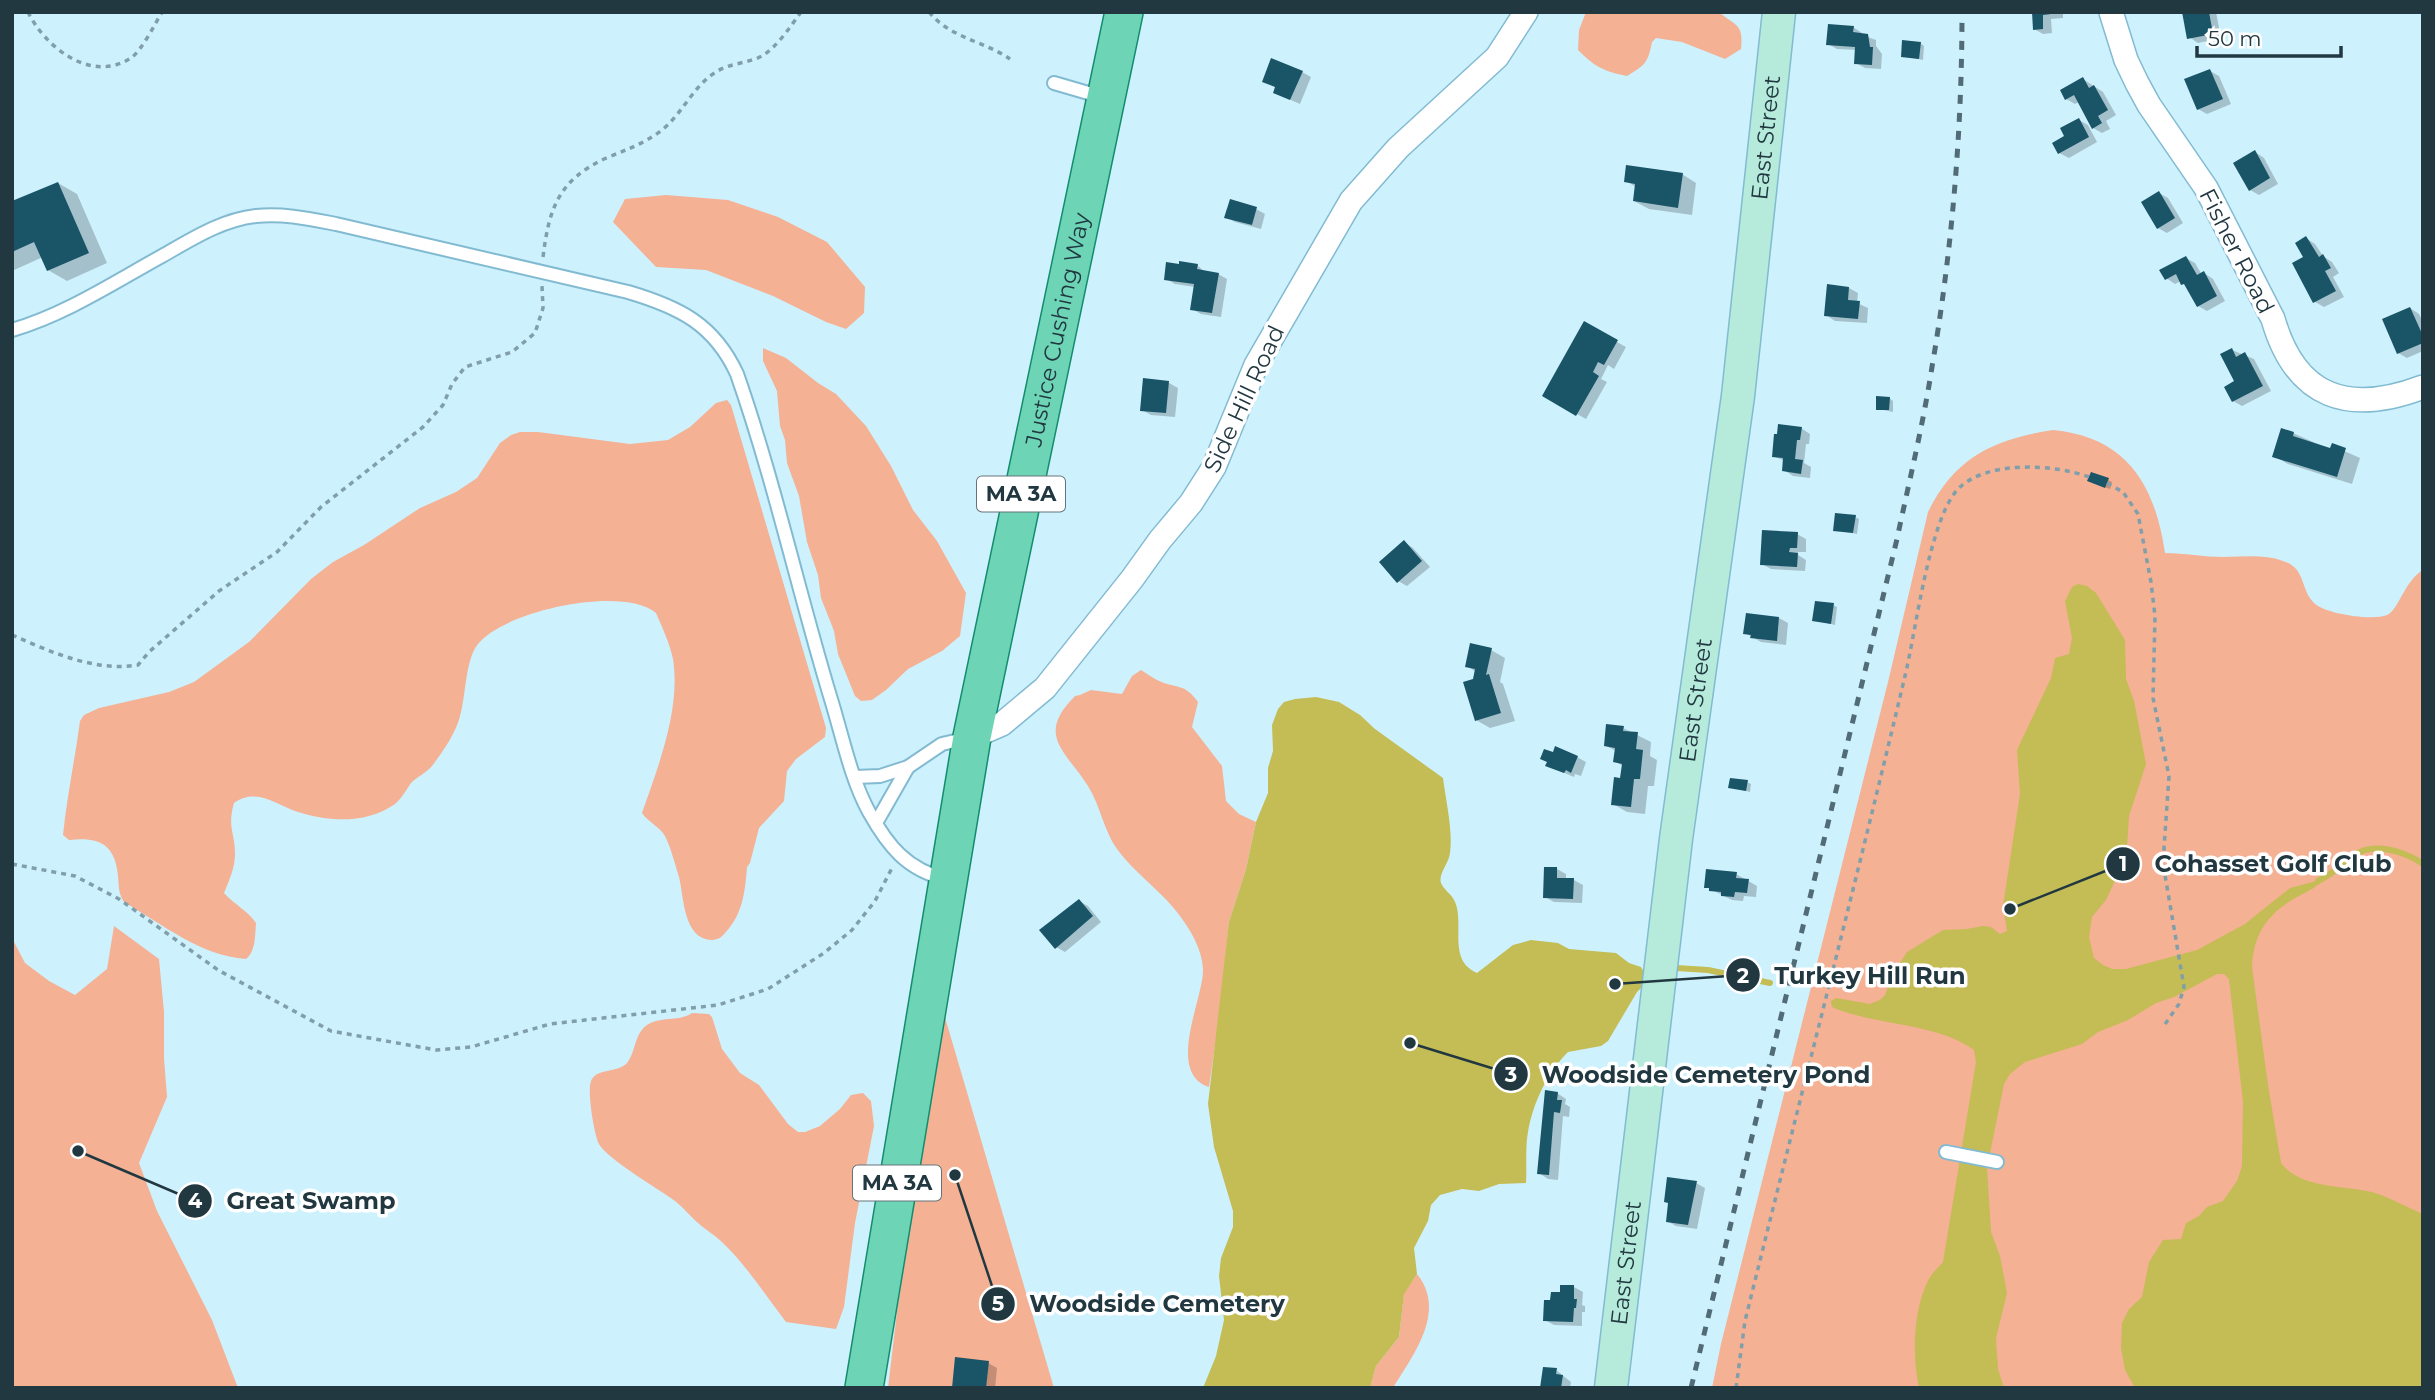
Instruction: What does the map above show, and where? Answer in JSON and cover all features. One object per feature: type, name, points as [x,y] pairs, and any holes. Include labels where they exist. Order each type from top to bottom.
[{"type":"main road","name":"Justice Cushing Way","points":[[864,1388],[972,737],[1124,12]]},
{"type":"main road","name":"East Street","points":[[1611,1388],[1676,839],[1738,396],[1779,12]]},
{"type":"street","name":"Side Hill Road","points":[[972,737],[1002,724],[1045,688],[1191,503],[1213,467],[1256,365],[1351,201],[1398,148],[1497,57],[1527,12]]},
{"type":"street","name":"Fisher Road","points":[[2111,12],[2126,60],[2137,83],[2206,188],[2273,319],[2278,337],[2300,372],[2323,392],[2337,398],[2377,400],[2423,387]]},
{"type":"lane","points":[[1054,83],[1105,98]]},
{"type":"lane","points":[[12,330],[40,322],[82,301],[207,231],[255,216],[288,216],[326,222],[628,292],[674,308],[710,333],[730,359],[744,394],[855,777],[876,823],[901,857],[919,871],[947,879]]},
{"type":"lane","points":[[855,777],[880,776],[908,767],[942,744],[972,737]]},
{"type":"lane","points":[[876,823],[908,767]]},
{"type":"lane","points":[[1946,1153],[1997,1162]]},
{"type":"path","points":[[27,12],[36,28],[68,58],[101,68],[133,57],[162,12]]},
{"type":"path","points":[[12,635],[51,652],[93,663],[113,666],[138,665],[149,652],[219,591],[277,552],[321,507],[422,427],[443,405],[452,384],[465,367],[512,352],[535,333],[543,308],[542,272],[546,234],[556,200],[563,188],[580,172],[603,159],[644,143],[678,114],[701,84],[717,71],[761,56],[776,43],[801,12]]},
{"type":"path","points":[[929,12],[935,20],[966,40],[1000,52],[1010,59]]},
{"type":"path","points":[[1736,1388],[1745,1321],[1942,519],[1958,489],[1987,471],[2036,468],[2068,471],[2089,477]]},
{"type":"path","points":[[2107,483],[2123,492],[2138,514],[2155,616],[2153,698],[2169,776],[2165,875],[2184,987],[2183,998],[2163,1027]]},
{"type":"path","points":[[12,864],[75,876],[108,893],[218,970],[331,1031],[382,1042],[436,1049],[471,1047],[550,1024],[718,1005],[768,989],[824,953],[852,930],[875,901],[893,866],[901,857]]},
{"type":"shaded area","points":[[1586,12],[1719,12],[1740,30],[1741,49],[1725,59],[1682,42],[1656,38],[1642,66],[1627,76],[1600,68],[1578,50],[1579,30]]},
{"type":"shaded area","points":[[666,195],[728,200],[778,217],[827,242],[865,287],[864,313],[846,329],[706,270],[656,267],[613,222],[625,199]]},
{"type":"shaded area","points":[[763,348],[786,358],[836,394],[866,426],[891,466],[913,510],[937,541],[966,593],[960,636],[942,651],[908,669],[872,700],[861,701],[855,696],[838,654],[834,631],[821,598],[818,575],[807,542],[799,496],[787,463],[777,391],[763,361]]},
{"type":"shaded area","points":[[727,400],[731,405],[826,728],[825,737],[796,759],[787,771],[784,801],[759,828],[736,918],[717,939],[702,938],[690,924],[667,841],[663,833],[642,813],[671,718],[675,678],[673,659],[656,613],[640,605],[618,601],[592,602],[537,612],[512,621],[478,644],[468,669],[462,708],[452,736],[432,766],[411,783],[395,804],[384,810],[360,818],[335,819],[298,812],[259,797],[234,803],[231,824],[235,859],[224,893],[256,923],[253,947],[246,959],[229,957],[198,945],[124,902],[116,865],[109,849],[96,841],[69,840],[63,835],[80,721],[84,715],[99,708],[169,692],[194,682],[249,642],[311,579],[333,562],[420,508],[456,492],[477,478],[500,443],[511,435],[538,432],[630,444],[668,440],[690,427],[716,403]]},
{"type":"shaded area","points":[[2053,430],[2078,434],[2100,442],[2133,468],[2154,506],[2165,553],[2261,557],[2283,561],[2296,569],[2314,603],[2328,610],[2360,617],[2387,615],[2395,608],[2411,581],[2423,570],[2423,1388],[1712,1388],[1928,512],[1951,477],[1978,454],[2012,439]]},
{"type":"shaded area","points":[[2078,584],[2087,586],[2096,593],[2125,640],[2126,679],[2134,701],[2146,764],[2129,816],[2127,847],[2121,868],[2106,900],[2092,917],[2089,937],[2094,958],[2112,969],[2126,969],[2197,950],[2245,924],[2290,888],[2324,879],[2270,917],[2259,935],[2253,955],[2252,967],[2281,1163],[2301,1178],[2378,1194],[2423,1214],[2423,1388],[2135,1388],[2125,1370],[2121,1348],[2122,1323],[2129,1309],[2142,1297],[2149,1262],[2163,1240],[2181,1239],[2186,1223],[2199,1216],[2207,1207],[2223,1201],[2237,1181],[2242,1166],[2243,1102],[2229,979],[2224,974],[2217,974],[2174,997],[2156,1003],[2128,1020],[2098,1032],[2082,1044],[2025,1062],[2010,1074],[2004,1084],[1987,1168],[1991,1232],[2000,1256],[2007,1293],[1996,1338],[1998,1369],[2004,1388],[1919,1388],[1915,1361],[1917,1318],[1929,1279],[1943,1262],[1976,1062],[1974,1050],[1941,1034],[1849,1013],[1832,1007],[1831,1001],[1836,998],[1870,1004],[1880,1000],[1907,952],[1943,930],[1983,926],[1991,927],[2000,934],[2007,931],[2003,906],[2020,794],[2017,750],[2051,678],[2055,658],[2069,654],[2072,638],[2065,601],[2072,587]]},
{"type":"shaded area","points":[[1141,670],[1163,683],[1188,691],[1198,702],[1192,727],[1222,766],[1226,801],[1239,814],[1256,822],[1246,869],[1229,922],[1209,1087],[1196,1079],[1190,1066],[1188,1051],[1202,982],[1203,969],[1198,947],[1173,907],[1117,849],[1092,793],[1058,743],[1056,733],[1057,722],[1063,710],[1075,696],[1091,690],[1122,694],[1132,676]]},
{"type":"shaded area","points":[[1316,697],[1339,702],[1360,715],[1443,778],[1451,844],[1440,880],[1457,909],[1459,950],[1468,967],[1477,973],[1513,945],[1531,940],[1558,943],[1569,949],[1616,953],[1629,963],[1641,967],[1645,974],[1644,985],[1637,992],[1608,1041],[1601,1046],[1568,1052],[1547,1079],[1533,1110],[1528,1132],[1526,1183],[1499,1184],[1479,1191],[1462,1189],[1440,1195],[1431,1205],[1428,1221],[1414,1248],[1417,1274],[1404,1294],[1399,1337],[1376,1366],[1370,1388],[1203,1388],[1216,1356],[1224,1320],[1219,1276],[1221,1258],[1233,1227],[1233,1211],[1214,1147],[1208,1104],[1229,922],[1246,869],[1256,822],[1268,793],[1268,768],[1273,751],[1272,725],[1278,709],[1284,702]]},
{"type":"shaded area","points":[[114,926],[159,959],[167,1097],[139,1163],[157,1211],[212,1320],[238,1388],[12,1388],[12,938],[25,963],[49,981],[75,995],[107,969]]},
{"type":"shaded area","points":[[692,1013],[709,1014],[712,1017],[722,1049],[740,1073],[759,1085],[788,1124],[798,1132],[820,1126],[840,1109],[851,1095],[863,1093],[871,1101],[874,1126],[855,1223],[844,1307],[836,1329],[786,1322],[723,1243],[675,1201],[622,1165],[599,1144],[590,1103],[591,1081],[597,1074],[627,1063],[640,1033],[647,1025]]},
{"type":"shaded area","points":[[944,1014],[1054,1388],[888,1388],[898,1303]]},
{"type":"shaded area","points":[[1417,1274],[1429,1303],[1428,1317],[1418,1347],[1393,1388],[1370,1388],[1376,1366],[1399,1337],[1404,1293]]},
{"type":"building","points":[[2032,12],[2051,12],[2043,15],[2043,29],[2033,30]]},
{"type":"building","points":[[2182,12],[2209,12],[2213,34],[2187,39]]},
{"type":"building","points":[[1828,24],[1854,26],[1853,32],[1868,34],[1870,47],[1873,47],[1872,65],[1854,64],[1855,47],[1826,45]]},
{"type":"building","points":[[1902,40],[1921,42],[1919,59],[1901,57]]},
{"type":"building","points":[[1271,58],[1303,71],[1290,100],[1273,93],[1275,87],[1262,82]]},
{"type":"building","points":[[2210,69],[2223,99],[2197,110],[2184,79]]},
{"type":"building","points":[[2083,77],[2089,88],[2094,85],[2108,110],[2098,116],[2102,123],[2092,129],[2074,95],[2065,100],[2060,90]]},
{"type":"building","points":[[2079,118],[2089,137],[2058,154],[2052,143],[2064,136],[2060,128]]},
{"type":"building","points":[[2255,150],[2270,178],[2249,191],[2233,163]]},
{"type":"building","points":[[1626,165],[1683,173],[1678,208],[1633,201],[1635,184],[1624,182]]},
{"type":"building","points":[[58,182],[89,253],[47,271],[34,242],[12,252],[12,201]]},
{"type":"building","points":[[2159,191],[2175,218],[2157,229],[2141,202]]},
{"type":"building","points":[[1230,199],[1257,207],[1252,225],[1224,218]]},
{"type":"building","points":[[2306,236],[2319,257],[2323,254],[2331,268],[2325,271],[2336,291],[2313,303],[2292,263],[2303,257],[2295,243]]},
{"type":"building","points":[[2186,256],[2197,275],[2204,271],[2217,296],[2197,307],[2176,274],[2165,280],[2159,270]]},
{"type":"building","points":[[1179,261],[1198,264],[1197,269],[1219,273],[1212,313],[1190,310],[1194,284],[1164,280],[1166,262],[1179,264]]},
{"type":"building","points":[[1827,284],[1849,287],[1848,300],[1860,301],[1858,319],[1824,316]]},
{"type":"building","points":[[2410,307],[2423,336],[2423,343],[2397,354],[2382,319]]},
{"type":"building","points":[[1584,321],[1618,340],[1604,365],[1598,362],[1593,372],[1599,376],[1576,416],[1542,396]]},
{"type":"building","points":[[2232,348],[2236,357],[2245,352],[2263,386],[2232,402],[2224,387],[2234,381],[2220,354]]},
{"type":"building","points":[[1143,378],[1169,381],[1166,413],[1140,411]]},
{"type":"building","points":[[1876,396],[1890,397],[1889,410],[1876,410]]},
{"type":"building","points":[[1778,424],[1802,427],[1800,440],[1797,440],[1795,459],[1803,460],[1801,474],[1782,471],[1783,458],[1772,457],[1774,434],[1777,434]]},
{"type":"building","points":[[2281,428],[2294,432],[2293,436],[2330,448],[2332,443],[2346,448],[2337,477],[2272,457]]},
{"type":"building","points":[[2091,472],[2109,478],[2105,488],[2087,481]]},
{"type":"building","points":[[1835,513],[1856,515],[1853,533],[1833,531]]},
{"type":"building","points":[[1762,530],[1798,532],[1797,548],[1790,548],[1789,552],[1798,553],[1797,567],[1760,565]]},
{"type":"building","points":[[1404,540],[1422,561],[1397,583],[1379,562]]},
{"type":"building","points":[[1815,601],[1834,603],[1831,624],[1812,621]]},
{"type":"building","points":[[1746,613],[1779,617],[1777,641],[1750,638],[1751,635],[1743,634]]},
{"type":"building","points":[[1470,643],[1492,648],[1486,675],[1489,674],[1501,713],[1475,721],[1463,682],[1473,679],[1475,669],[1465,667]]},
{"type":"building","points":[[1606,724],[1624,726],[1623,731],[1638,732],[1636,749],[1643,750],[1640,779],[1634,779],[1631,807],[1611,805],[1614,777],[1620,778],[1622,764],[1613,762],[1615,748],[1604,746]]},
{"type":"building","points":[[1555,746],[1578,756],[1571,773],[1545,766],[1547,762],[1540,759],[1544,749],[1553,752]]},
{"type":"building","points":[[1730,778],[1748,780],[1746,791],[1728,788]]},
{"type":"building","points":[[1544,867],[1557,867],[1557,878],[1574,878],[1573,899],[1543,898]]},
{"type":"building","points":[[1706,869],[1737,872],[1736,878],[1749,879],[1747,893],[1735,892],[1734,897],[1709,891],[1709,888],[1704,888]]},
{"type":"building","points":[[1079,899],[1093,916],[1055,949],[1039,930]]},
{"type":"building","points":[[1545,1090],[1558,1092],[1557,1100],[1562,1100],[1560,1113],[1554,1112],[1549,1175],[1537,1174]]},
{"type":"building","points":[[1667,1177],[1697,1181],[1688,1225],[1666,1222],[1668,1203],[1664,1202]]},
{"type":"building","points":[[1560,1285],[1574,1285],[1574,1299],[1577,1299],[1573,1322],[1543,1321],[1544,1300],[1550,1300],[1551,1292],[1560,1292]]},
{"type":"building","points":[[955,1357],[989,1361],[986,1388],[952,1388]]},
{"type":"building","points":[[1543,1367],[1557,1368],[1556,1374],[1563,1375],[1561,1388],[1540,1388]]},
{"type":"waterway","points":[[2318,881],[2355,855],[2371,849],[2399,852],[2423,864]]},
{"type":"waterway","points":[[1676,968],[1708,970],[1770,983]]},
{"type":"railway","points":[[1691,1388],[1897,539],[1924,410],[1939,323],[1954,190],[1962,12]]},
{"type":"place","name":"Cohasset Golf Club","points":[[2010,909]]},
{"type":"place","name":"Turkey Hill Run","points":[[1615,984]]},
{"type":"place","name":"Woodside Cemetery Pond","points":[[1410,1043]]},
{"type":"place","name":"Great Swamp","points":[[78,1151]]},
{"type":"place","name":"Woodside Cemetery","points":[[955,1175]]}]
